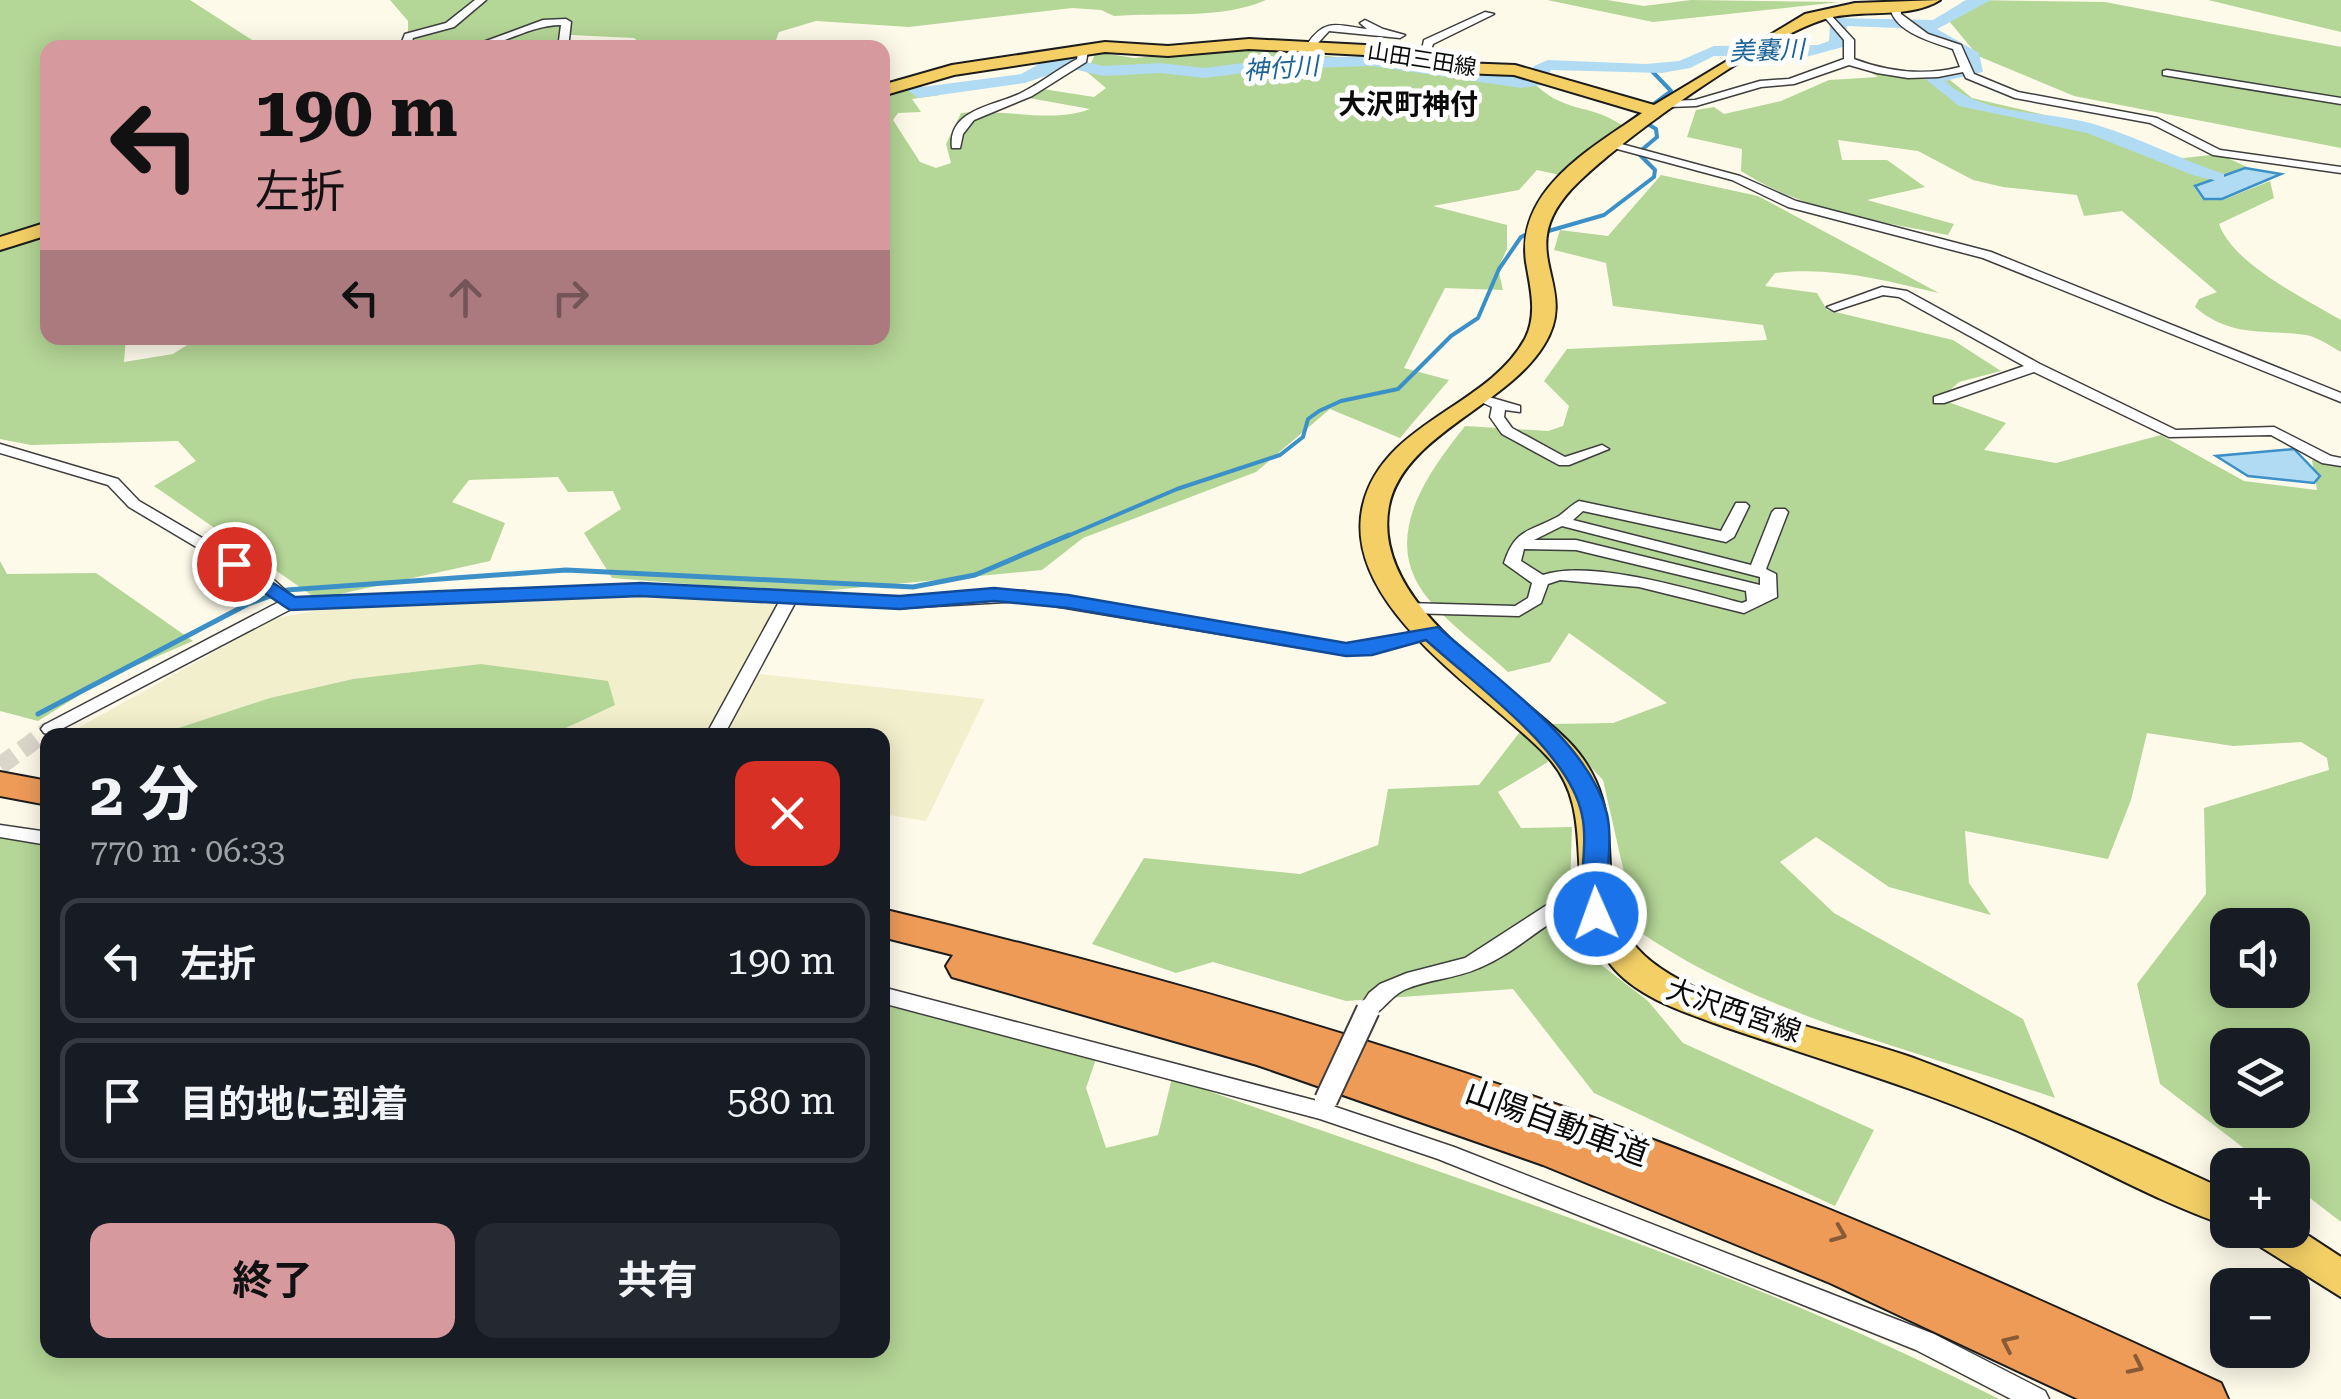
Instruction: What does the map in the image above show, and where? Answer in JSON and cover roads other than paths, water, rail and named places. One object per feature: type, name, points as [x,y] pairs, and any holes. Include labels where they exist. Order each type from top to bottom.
[{"type":"highway","points":[[0,762],[40,770]]},
{"type":"highway","points":[[0,784],[40,792]]},
{"type":"highway","name":"山陽自動車道","points":[[890,925],[1059,964],[1206,1004],[1539,1114],[1884,1252],[2076,1336],[2203,1399]]},
{"type":"highway","name":"山陽自動車道","points":[[890,950],[1048,987],[1196,1030],[1532,1140],[1875,1282],[2129,1399]]},
{"type":"main road","points":[[1650,113],[1744,54],[1827,14],[1932,0]]},
{"type":"main road","name":"山田三田線","points":[[890,89],[952,70],[1083,50],[1117,46],[1168,51],[1235,44],[1424,57],[1460,68],[1539,76],[1650,113]]},
{"type":"main road","name":"大沢西宮線","points":[[1650,113],[1556,189],[1541,209],[1536,232],[1546,305],[1543,323],[1519,366],[1490,403],[1411,446],[1381,491],[1374,527],[1377,555],[1406,608],[1557,748],[1581,776],[1596,817],[1596,914],[1616,950],[1654,982],[1740,1016],[1904,1069],[2210,1202]]},
{"type":"main road","points":[[0,244],[40,231]]},
{"type":"main road","points":[[2294,1248],[2341,1279]]},
{"type":"street","points":[[408,40],[409,36],[448,27],[480,0]]},
{"type":"street","points":[[1895,7],[1896,14],[1913,30],[1957,47],[1967,68],[1982,82],[2029,99],[2153,120],[2206,150],[2341,170]]},
{"type":"street","points":[[1424,57],[1428,42],[1489,14]]},
{"type":"street","points":[[1827,14],[1849,40],[1849,61]]},
{"type":"street","points":[[495,40],[547,22],[566,22],[563,40]]},
{"type":"street","points":[[1315,47],[1313,43],[1322,30],[1329,28],[1400,35],[1380,32],[1365,23]]},
{"type":"street","points":[[956,146],[956,135],[972,115],[1019,98],[1082,60],[1083,50]]},
{"type":"street","points":[[1764,96],[1790,82],[1849,61],[1895,74],[1947,75],[1967,68]]},
{"type":"street","points":[[2166,73],[2341,101]]},
{"type":"street","points":[[1650,113],[1740,88],[1790,82]]},
{"type":"street","points":[[1726,108],[1740,88]]},
{"type":"street","points":[[1614,145],[1736,178],[1792,204],[1987,255],[2341,402]]},
{"type":"street","points":[[1834,307],[1882,291],[1902,294],[2035,366],[2174,434],[2274,432],[2327,460],[2341,462]]},
{"type":"street","points":[[1940,400],[2035,366]]},
{"type":"street","points":[[1490,403],[1516,410]]},
{"type":"street","points":[[1490,403],[1507,431],[1564,462],[1602,449]]},
{"type":"street","points":[[0,448],[113,482],[134,504],[268,584],[290,604]]},
{"type":"street","points":[[1542,581],[1512,563],[1518,544],[1530,532],[1560,521],[1579,506],[1726,544],[1740,506]]},
{"type":"street","points":[[1757,571],[1780,512]]},
{"type":"street","points":[[1542,581],[1559,575],[1639,582],[1744,608],[1769,597],[1768,574],[1560,521]]},
{"type":"street","points":[[1518,544],[1576,545],[1754,588],[1755,603]]},
{"type":"street","points":[[1406,608],[1519,611],[1535,600],[1542,581]]},
{"type":"street","points":[[52,728],[290,604],[584,590],[900,602],[1024,596],[1346,650],[1372,648],[1430,632]]},
{"type":"street","points":[[720,728],[790,597]]},
{"type":"street","points":[[0,831],[40,838]]},
{"type":"street","points":[[1323,1105],[1368,1010],[1393,985],[1469,964],[1501,947],[1552,907],[1593,895]]},
{"type":"street","points":[[890,997],[1323,1105],[1889,1328],[2036,1399]]},
{"type":"water","points":[[2245,168],[2281,174],[2222,199],[2204,199],[2195,186]]},
{"type":"water","points":[[2294,449],[2320,476],[2314,483],[2248,476],[2216,456]]},
{"type":"waterway","name":"神付川","points":[[909,85],[918,93],[1025,78],[1045,67],[1069,63],[1103,71],[1160,68],[1205,73],[1274,64],[1371,61],[1521,83],[1537,81],[1540,70],[1548,65],[1646,69],[1684,65],[1714,51],[1806,52],[1837,44],[1838,25],[1844,21],[1934,25],[1983,0]]},
{"type":"waterway","points":[[1929,31],[1973,56],[1970,66],[1975,72],[1932,78],[1965,102],[2007,114],[2093,129],[2217,178]]},
{"type":"waterway","points":[[1545,232],[1604,215],[1654,177],[1655,170],[1638,153],[1657,137],[1656,129],[1636,117],[1671,91],[1650,69]]},
{"type":"waterway","points":[[1063,538],[1177,489],[1280,455],[1303,437],[1308,419],[1319,411],[1341,401],[1398,389],[1451,336],[1478,318],[1499,269],[1521,237],[1529,233]]},
{"type":"waterway","points":[[38,714],[248,604],[287,590],[566,570],[913,587],[975,575],[1069,535]]},
{"type":"tunnel","points":[[0,766],[40,736]]},
{"type":"district","name":"大沢町神付","points":[[1408,104]]},
{"type":"water label","name":"美嚢川","points":[[1767,50]]}]
